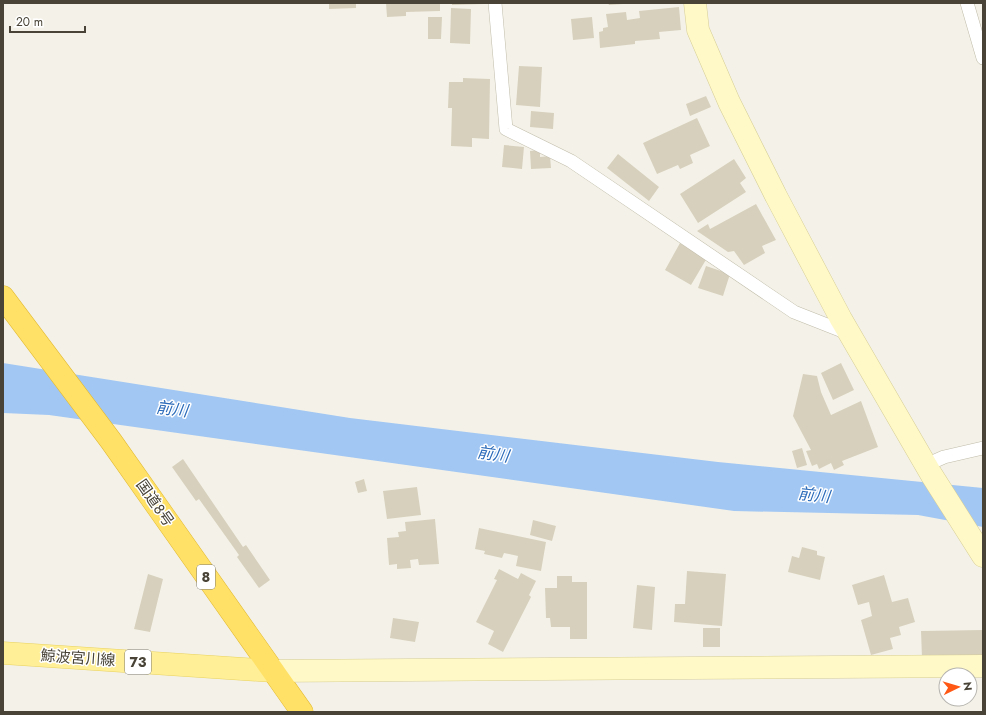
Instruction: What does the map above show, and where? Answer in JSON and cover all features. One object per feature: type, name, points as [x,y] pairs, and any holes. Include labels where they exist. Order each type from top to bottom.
[{"type":"highway","name":"国道8号","points":[[3,297],[111,441],[302,712]]},
{"type":"main road","name":"鯨波宮川線","points":[[3,653],[272,671]]},
{"type":"street","points":[[696,3],[698,30],[729,102],[850,335],[929,470],[965,525],[983,556]]},
{"type":"street","points":[[272,671],[983,666]]},
{"type":"lane","points":[[495,3],[506,129],[571,161],[794,312],[850,335]]},
{"type":"lane","points":[[967,3],[983,58]]},
{"type":"lane","points":[[929,470],[944,457],[983,448]]},
{"type":"water","name":"前川","points":[[3,363],[350,418],[718,462],[983,488],[983,527],[918,515],[734,511],[49,415],[3,413]]},
{"type":"building","points":[[329,3],[356,3],[356,8],[329,9]]},
{"type":"building","points":[[386,3],[440,3],[440,11],[406,12],[406,16],[387,17]]},
{"type":"building","points":[[452,3],[483,3],[483,4],[452,5]]},
{"type":"building","points":[[608,3],[623,3],[623,4],[609,5]]},
{"type":"building","points":[[679,7],[681,30],[659,32],[660,39],[635,41],[635,44],[600,48],[599,32],[603,31],[603,28],[608,27],[606,14],[626,12],[627,20],[640,18],[639,11]]},
{"type":"building","points":[[451,8],[471,9],[470,44],[450,43]]},
{"type":"building","points":[[428,17],[442,17],[441,39],[428,39]]},
{"type":"building","points":[[592,17],[594,38],[573,40],[571,19]]},
{"type":"building","points":[[519,66],[542,67],[540,107],[516,105]]},
{"type":"building","points":[[463,78],[490,79],[489,139],[472,138],[472,147],[451,146],[452,108],[448,108],[449,82],[463,82]]},
{"type":"building","points":[[706,96],[711,107],[690,116],[686,104]]},
{"type":"building","points":[[531,111],[554,113],[553,129],[530,127]]},
{"type":"building","points":[[697,118],[710,146],[690,155],[693,163],[680,169],[678,165],[657,174],[643,143]]},
{"type":"building","points":[[504,145],[524,147],[522,169],[502,167]]},
{"type":"building","points":[[540,150],[540,157],[550,156],[551,168],[531,169],[530,151]]},
{"type":"building","points":[[618,154],[659,187],[649,201],[607,168]]},
{"type":"building","points":[[734,159],[746,178],[740,183],[746,192],[698,223],[680,194]]},
{"type":"building","points":[[756,204],[776,240],[762,246],[765,253],[744,265],[734,251],[728,252],[697,231],[708,224],[710,229]]},
{"type":"building","points":[[680,243],[707,258],[691,285],[665,270]]},
{"type":"building","points":[[706,266],[730,274],[723,296],[698,288]]},
{"type":"building","points":[[841,363],[854,390],[833,400],[821,373]]},
{"type":"building","points":[[803,374],[817,376],[821,392],[831,415],[861,401],[878,447],[842,461],[844,465],[834,470],[831,463],[819,469],[817,464],[812,466],[806,451],[811,450],[793,416]]},
{"type":"building","points":[[802,448],[807,465],[797,468],[792,451]]},
{"type":"building","points":[[183,459],[243,547],[246,545],[270,580],[259,588],[237,557],[239,555],[199,499],[196,501],[172,467]]},
{"type":"building","points":[[364,479],[367,491],[358,493],[355,482]]},
{"type":"building","points":[[417,487],[421,515],[387,519],[383,491]]},
{"type":"building","points":[[435,519],[439,564],[419,565],[418,559],[410,560],[411,568],[397,569],[397,564],[389,565],[387,538],[399,537],[398,532],[406,531],[405,522]]},
{"type":"building","points":[[533,520],[556,526],[552,541],[530,535]]},
{"type":"building","points":[[479,528],[546,542],[541,571],[516,566],[518,556],[504,553],[502,558],[484,554],[485,551],[475,549]]},
{"type":"building","points":[[802,547],[817,551],[817,555],[825,557],[820,580],[788,572],[792,556],[799,558]]},
{"type":"building","points":[[499,569],[518,579],[521,573],[536,581],[529,595],[531,597],[503,652],[488,644],[494,631],[476,622],[497,580],[494,579]]},
{"type":"building","points":[[687,571],[726,574],[722,626],[674,622],[675,604],[685,604]]},
{"type":"building","points":[[148,574],[163,579],[150,632],[134,629]]},
{"type":"building","points":[[884,575],[892,602],[908,598],[915,622],[899,627],[901,635],[890,638],[893,649],[871,655],[861,620],[872,616],[869,602],[858,605],[852,585]]},
{"type":"building","points":[[557,576],[572,576],[572,582],[587,582],[587,639],[570,639],[570,627],[551,627],[550,618],[546,618],[545,588],[557,588]]},
{"type":"building","points":[[637,585],[655,587],[652,630],[633,628]]},
{"type":"building","points":[[393,618],[419,622],[415,642],[390,638]]},
{"type":"building","points":[[703,628],[720,628],[720,647],[703,647]]},
{"type":"building","points":[[983,630],[983,656],[922,658],[921,631]]}]
